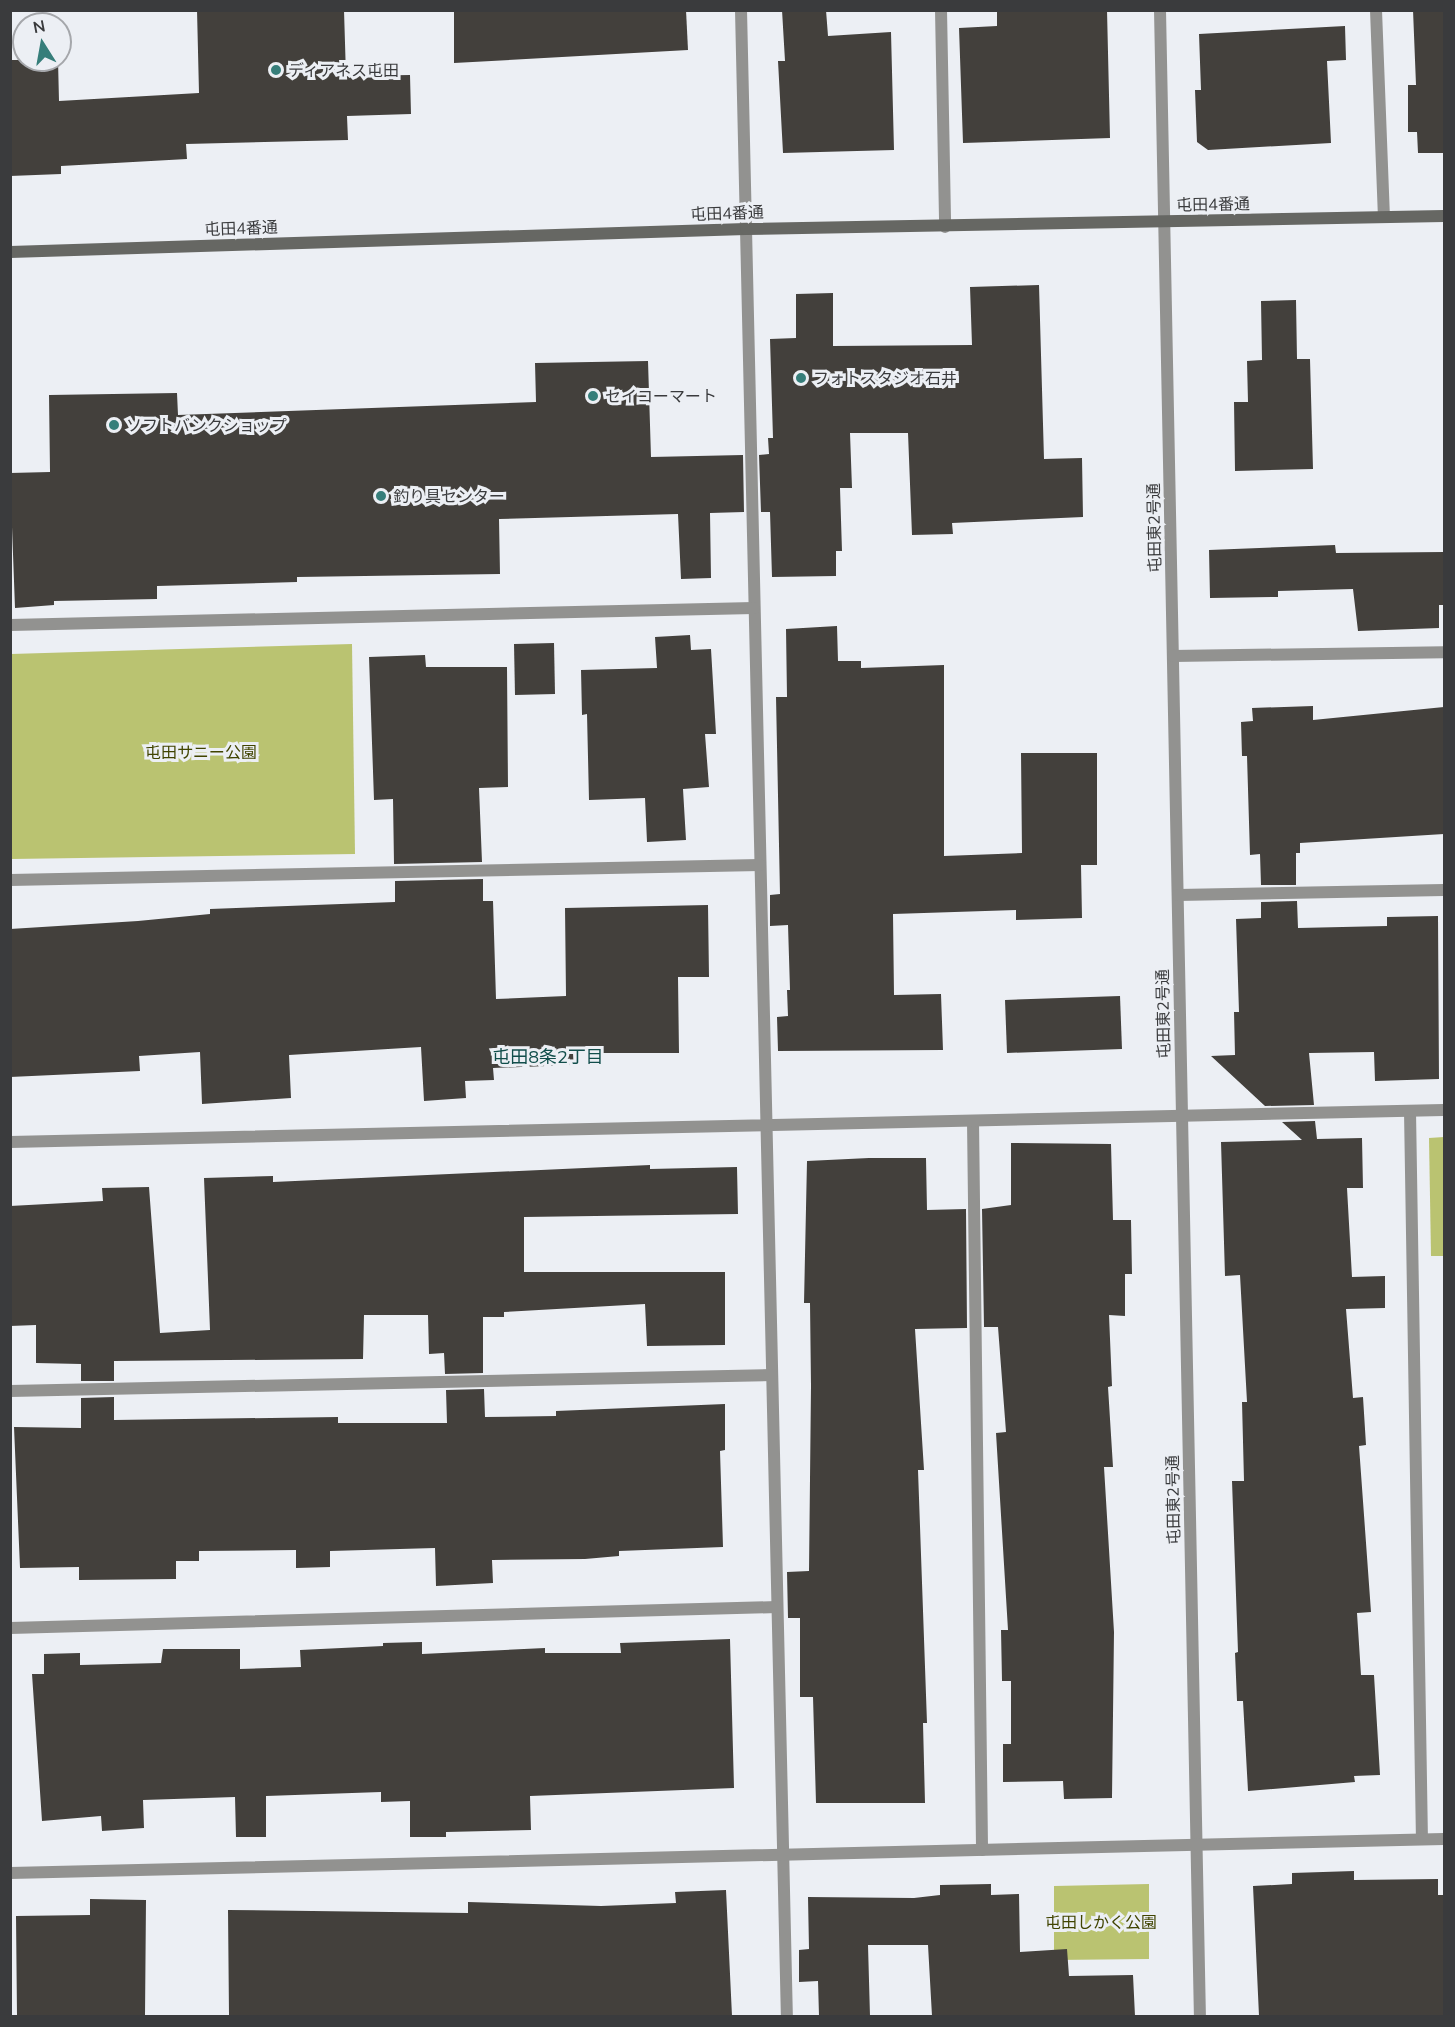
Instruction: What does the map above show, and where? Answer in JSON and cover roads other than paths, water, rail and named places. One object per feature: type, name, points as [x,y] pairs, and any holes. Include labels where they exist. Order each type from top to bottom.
[{"type":"street","points":[[741,10],[787,2016]]},
{"type":"street","points":[[941,10],[945,227]]},
{"type":"street","name":"屯田東2号通","points":[[1160,10],[1200,2016]]},
{"type":"street","points":[[1376,10],[1384,217]]},
{"type":"street","name":"屯田4番通","points":[[10,252],[746,229],[1444,216]]},
{"type":"street","points":[[10,625],[754,608]]},
{"type":"street","points":[[1173,656],[1444,652]]},
{"type":"street","points":[[10,880],[760,865]]},
{"type":"street","points":[[1178,895],[1444,890]]},
{"type":"street","points":[[10,1142],[1444,1110]]},
{"type":"street","points":[[1410,1111],[1422,1839]]},
{"type":"street","points":[[973,1121],[982,1850]]},
{"type":"street","points":[[10,1391],[772,1375]]},
{"type":"street","points":[[10,1629],[777,1607]]},
{"type":"street","points":[[10,1874],[1444,1839]]},
{"type":"place","name":"ディアネス屯田","points":[[276,70]]},
{"type":"place","name":"フォトスタジオ石井","points":[[801,378]]},
{"type":"place","name":"セイコーマート","points":[[593,396]]},
{"type":"place","name":"ソフトバンクショップ","points":[[114,425]]},
{"type":"place","name":"釣り具センター","points":[[381,496]]},
{"type":"district","name":"屯田8条2丁目","points":[[548,1057]]},
{"type":"park label","name":"屯田サニー公園","points":[[201,752]]},
{"type":"park label","name":"屯田しかく公園","points":[[1101,1922]]}]
